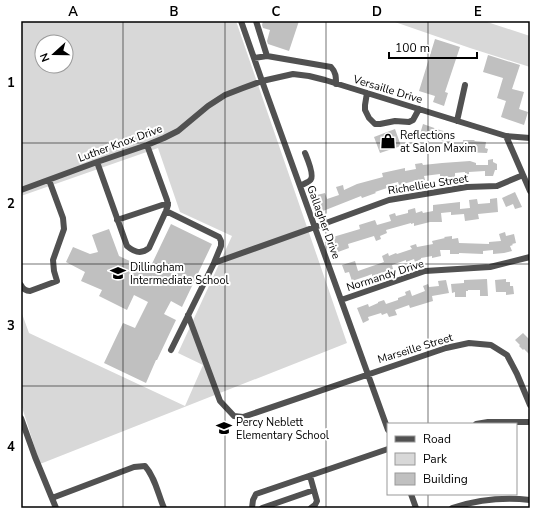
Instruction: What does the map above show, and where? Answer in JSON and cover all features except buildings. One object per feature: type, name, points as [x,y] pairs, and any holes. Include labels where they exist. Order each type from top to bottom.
[{"type":"street","name":"Gallagher Drive","points":[[241,21],[387,427]]},
{"type":"street","points":[[256,21],[267,56]]},
{"type":"street","points":[[254,58],[267,56],[331,67],[336,74],[336,84]]},
{"type":"street","points":[[293,74],[295,60]]},
{"type":"street","name":"Versaille Drive","points":[[262,81],[293,74],[309,76],[506,136],[530,138]]},
{"type":"street","name":"Luther Knox Drive","points":[[21,190],[147,145],[178,131],[208,106],[225,95],[262,81]]},
{"type":"street","points":[[457,121],[465,85]]},
{"type":"street","points":[[367,93],[365,110],[369,118],[375,124],[395,121],[409,122],[419,109]]},
{"type":"street","points":[[506,136],[530,191]]},
{"type":"street","points":[[97,162],[127,246],[140,253],[149,248],[166,211],[168,203],[147,145]]},
{"type":"street","points":[[300,186],[310,181],[312,178],[305,153]]},
{"type":"street","name":"Richellieu Street","points":[[214,263],[389,200],[467,187],[497,186],[523,175]]},
{"type":"street","points":[[21,285],[23,289],[30,291],[57,281],[53,260],[64,229],[62,218],[49,180]]},
{"type":"street","points":[[117,220],[168,203]]},
{"type":"street","points":[[166,211],[219,237],[221,241],[221,246],[214,263],[171,350]]},
{"type":"street","name":"Normandy Drive","points":[[341,300],[425,271],[490,267],[530,257]]},
{"type":"street","name":"Marseille Street","points":[[188,315],[220,401],[234,416],[243,417],[446,348],[469,343],[491,345],[507,355],[530,405]]},
{"type":"street","points":[[21,418],[22,426],[56,508]]},
{"type":"street","points":[[482,423],[530,422]]},
{"type":"street","points":[[252,508],[253,500],[256,494],[387,449]]},
{"type":"street","points":[[52,498],[134,467],[145,466],[152,476],[164,508]]},
{"type":"street","points":[[310,476],[317,501],[311,508]]},
{"type":"street","points":[[262,508],[314,490]]},
{"type":"street","points":[[411,495],[416,508]]},
{"type":"street","points":[[452,508],[474,502],[497,499],[530,500]]},
{"type":"green space","points":[[21,21],[236,21],[347,343],[40,464],[21,404],[21,311],[29,333],[185,406],[203,365],[178,353],[232,236],[180,212],[158,148],[21,196]]},
{"type":"green space","points":[[392,21],[484,21],[530,36],[530,67],[470,48]]},
{"type":"place","name":"Reflections at Salon Maxim","points":[[388,141]]},
{"type":"place","name":"Dillingham Intermediate School","points":[[118,273]]},
{"type":"place","name":"Percy Neblett Elementary School","points":[[224,428]]}]
